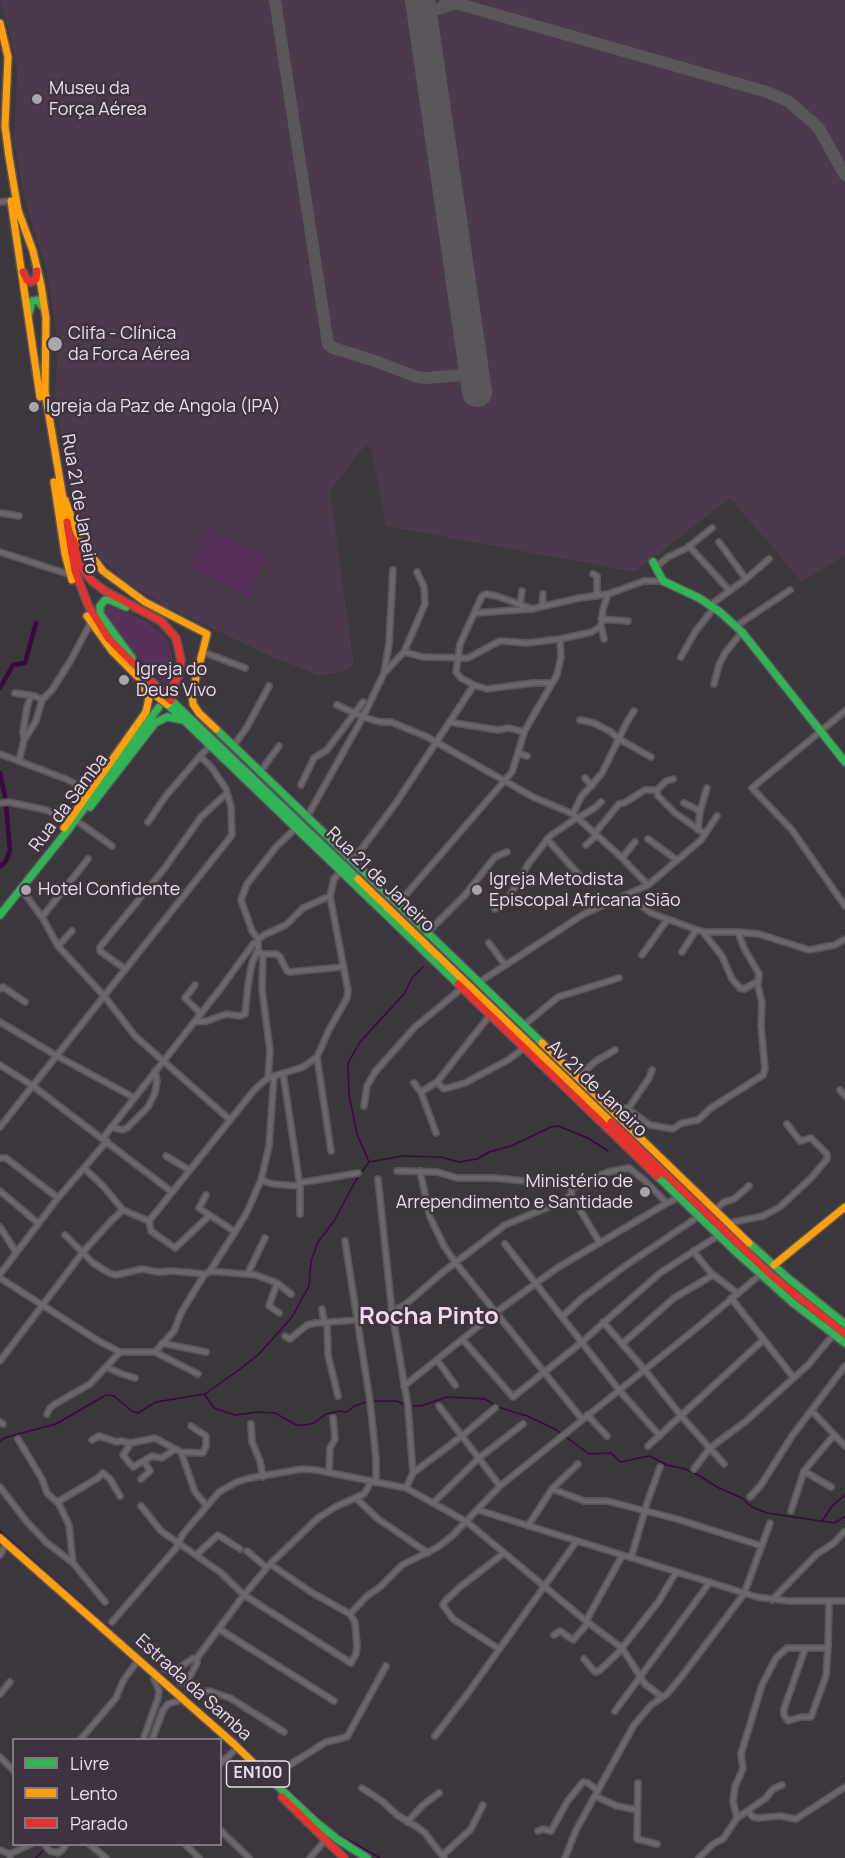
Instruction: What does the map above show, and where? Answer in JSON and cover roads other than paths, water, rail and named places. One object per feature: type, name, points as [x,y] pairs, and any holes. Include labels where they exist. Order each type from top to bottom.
[{"type":"main road","name":"Rua 21 de Janeiro","points":[[0,23],[7,51],[5,126],[7,147],[18,210],[36,259],[44,302],[45,392],[72,559],[88,605],[108,638],[143,674],[159,694],[163,704],[439,957]]},
{"type":"main road","points":[[0,34],[7,51]]},
{"type":"main road","name":"Rua 21 de Janeiro","points":[[0,131],[65,554],[71,575]]},
{"type":"main road","points":[[19,259],[25,277],[31,282],[37,276],[36,259]]},
{"type":"main road","points":[[32,338],[29,307],[35,299],[42,305],[46,335]]},
{"type":"main road","points":[[61,493],[80,541],[103,571]]},
{"type":"main road","points":[[61,493],[78,561],[83,571],[105,591],[155,616],[172,632],[179,644],[181,660],[179,675],[171,687],[177,671],[178,657],[176,647],[168,633],[159,624],[143,615],[110,600],[105,600],[100,606],[102,618],[143,674]]},
{"type":"main road","points":[[654,564],[663,581],[712,606],[739,629],[845,762]]},
{"type":"main road","points":[[92,581],[91,577],[95,571],[103,571]]},
{"type":"main road","name":"Rua 21 de Janeiro","points":[[103,571],[145,602],[207,634],[194,686],[193,705],[204,719],[715,1210],[774,1265],[845,1324]]},
{"type":"main road","points":[[71,575],[91,622],[112,651],[159,694]]},
{"type":"main road","points":[[73,821],[89,791],[148,707],[148,693],[133,672]]},
{"type":"main road","name":"Rua 21 de Janeiro","points":[[163,704],[184,720],[719,1235],[761,1274],[845,1343]]},
{"type":"main road","name":"Rua da Samba","points":[[0,915],[163,704]]},
{"type":"main road","points":[[66,829],[97,800],[155,723],[167,717],[184,720]]},
{"type":"main road","name":"Rua da Samba","points":[[0,909],[66,829]]},
{"type":"main road","name":"Av 21 de Janeiro","points":[[439,957],[772,1276],[845,1334]]},
{"type":"main road","points":[[774,1265],[845,1207]]},
{"type":"main road","name":"Estrada da Samba","points":[[0,1538],[234,1744],[316,1822],[367,1858]]},
{"type":"main road","name":"Estrada da Samba","points":[[1,1549],[220,1738]]},
{"type":"main road","name":"Estrada da Samba","points":[[222,1740],[344,1858]]},
{"type":"street","points":[[0,202],[11,201]]},
{"type":"street","points":[[0,513],[19,516]]},
{"type":"street","points":[[654,564],[689,546],[712,528]]},
{"type":"street","points":[[719,542],[746,579]]},
{"type":"street","points":[[689,546],[729,590]]},
{"type":"street","points":[[0,552],[71,575]]},
{"type":"street","points":[[681,657],[712,606],[769,559]]},
{"type":"street","points":[[307,818],[363,717],[384,673],[389,644],[393,570]]},
{"type":"street","points":[[384,673],[404,652],[425,604],[424,587],[417,572]]},
{"type":"street","points":[[592,574],[597,576],[597,596]]},
{"type":"street","points":[[475,613],[532,609],[608,594],[644,581],[663,581]]},
{"type":"street","points":[[714,684],[722,659],[739,629],[790,590]]},
{"type":"street","points":[[520,604],[522,591]]},
{"type":"street","points":[[542,606],[543,594]]},
{"type":"street","points":[[604,639],[601,620],[608,594]]},
{"type":"street","points":[[532,609],[497,596],[483,595],[464,632],[456,658],[458,676],[487,689],[551,683]]},
{"type":"street","points":[[601,620],[628,621]]},
{"type":"street","points":[[24,740],[36,721],[42,700],[52,690],[72,660],[91,622]]},
{"type":"street","points":[[404,652],[417,657],[472,658],[500,641],[527,643],[560,639],[592,632],[601,626]]},
{"type":"street","points":[[397,905],[506,780],[515,766],[524,732],[557,675],[560,663],[560,639]]},
{"type":"street","points":[[202,652],[245,668]]},
{"type":"street","points":[[352,862],[396,803],[474,685]]},
{"type":"street","points":[[233,747],[247,727],[268,686]]},
{"type":"street","points":[[15,693],[42,700]]},
{"type":"street","points":[[19,761],[24,740],[24,723],[31,696]]},
{"type":"street","points":[[301,785],[314,758],[327,750],[363,702]]},
{"type":"street","points":[[337,705],[363,717],[380,722],[391,722],[436,742],[542,801],[576,816],[648,885]]},
{"type":"street","points":[[576,816],[582,797],[602,773],[634,711]]},
{"type":"street","points":[[845,711],[752,788],[792,830],[845,906]]},
{"type":"street","points":[[579,720],[605,729],[651,757]]},
{"type":"street","points":[[449,722],[498,730],[509,728],[524,732]]},
{"type":"street","points":[[148,822],[165,797],[210,746]]},
{"type":"street","points":[[260,772],[279,746]]},
{"type":"street","points":[[518,753],[527,756]]},
{"type":"street","points":[[0,754],[66,779],[89,791]]},
{"type":"street","points":[[0,1127],[229,840],[232,831],[232,812],[227,793],[220,779],[200,756]]},
{"type":"street","points":[[585,778],[592,786]]},
{"type":"street","points":[[586,845],[619,804],[645,790],[657,790],[666,781],[673,780]]},
{"type":"street","points":[[698,830],[700,811],[707,788]]},
{"type":"street","points":[[657,790],[658,796],[665,804],[705,834]]},
{"type":"street","points":[[125,969],[100,951],[100,947],[164,870],[201,817],[227,793]]},
{"type":"street","points":[[0,803],[9,802],[46,810],[73,821],[112,846]]},
{"type":"street","points":[[495,909],[510,895],[532,858],[554,831],[601,802]]},
{"type":"street","points":[[684,803],[700,811]]},
{"type":"street","points":[[478,983],[584,914],[648,885],[705,834],[717,816]]},
{"type":"street","points":[[155,1352],[174,1331],[181,1313],[247,1212],[261,1180],[269,1146],[270,1051],[258,939],[251,929],[242,902],[243,893],[264,862],[296,828]]},
{"type":"street","points":[[547,839],[580,876]]},
{"type":"street","points":[[648,839],[677,860]]},
{"type":"street","points":[[622,858],[635,842]]},
{"type":"street","points":[[426,933],[465,896],[495,857],[507,852]]},
{"type":"street","points":[[42,917],[88,860]]},
{"type":"street","points":[[332,1151],[317,1058],[347,998],[348,990],[330,896],[334,879],[341,871]]},
{"type":"street","points":[[21,889],[42,917],[58,946],[105,997],[135,1036],[229,1119]]},
{"type":"street","points":[[630,893],[642,906],[667,920],[703,932],[738,932],[769,936],[808,950],[827,947],[845,939]]},
{"type":"street","points":[[198,1374],[155,1352],[120,1352],[97,1340],[0,1276],[15,1252],[105,1140],[111,1127],[133,1097],[195,1022],[258,939],[286,925],[303,908],[330,896]]},
{"type":"street","points":[[642,955],[667,920]]},
{"type":"street","points":[[682,952],[696,930]]},
{"type":"street","points":[[58,946],[72,931]]},
{"type":"street","points":[[703,932],[722,956],[728,972],[738,986],[744,989],[758,981]]},
{"type":"street","points":[[605,1105],[628,1109],[648,1125],[673,1129],[682,1123],[698,1120],[711,1108],[763,1075],[765,1059],[759,974],[738,932]]},
{"type":"street","points":[[489,943],[505,965]]},
{"type":"street","points":[[260,952],[276,954],[290,972],[342,967]]},
{"type":"street","points":[[195,1022],[207,1021],[226,1014],[240,1016],[245,1014],[252,963],[260,952]]},
{"type":"street","points":[[523,1026],[558,997],[619,978]]},
{"type":"street","points":[[195,985],[185,998],[201,1014]]},
{"type":"street","points":[[0,989],[3,987],[25,1002]]},
{"type":"street","points":[[364,1106],[367,1086],[375,1072],[415,1027],[462,988]]},
{"type":"street","points":[[421,1092],[437,1082],[490,1015]]},
{"type":"street","points":[[0,1022],[133,1097]]},
{"type":"street","points":[[437,1082],[444,1089],[465,1083],[488,1072],[524,1048]]},
{"type":"street","points":[[578,1078],[596,1061],[615,1050]]},
{"type":"street","points":[[209,1216],[175,1248],[151,1231],[149,1221],[255,1089],[271,1077],[303,1067],[317,1058]]},
{"type":"street","points":[[0,1065],[33,1086],[172,1192]]},
{"type":"street","points":[[628,1109],[652,1070]]},
{"type":"street","points":[[111,1127],[123,1130],[127,1128],[148,1107],[155,1093],[157,1081],[154,1071]]},
{"type":"street","points":[[283,1073],[300,1184],[300,1214]]},
{"type":"street","points":[[414,1083],[421,1092],[436,1133]]},
{"type":"street","points":[[840,1090],[845,1096]]},
{"type":"street","points":[[729,1223],[763,1216],[780,1207],[812,1177],[827,1159],[827,1154],[811,1138],[800,1141],[787,1124]]},
{"type":"street","points":[[166,1156],[189,1170]]},
{"type":"street","points":[[0,1158],[6,1158],[58,1198]]},
{"type":"street","points":[[84,1168],[123,1210],[149,1221]]},
{"type":"street","points":[[572,1188],[608,1172],[627,1168],[644,1180],[667,1203]]},
{"type":"street","points":[[397,1171],[441,1173],[457,1178],[493,1178],[569,1185],[572,1188]]},
{"type":"street","points":[[420,1171],[430,1217],[444,1246],[495,1313],[582,1419]]},
{"type":"street","points":[[261,1180],[273,1184],[300,1184],[358,1173]]},
{"type":"street","points":[[378,1179],[392,1312],[408,1406],[413,1473]]},
{"type":"street","points":[[715,1210],[724,1202],[734,1199],[749,1186]]},
{"type":"street","points":[[572,1188],[571,1195],[600,1243]]},
{"type":"street","points":[[0,1191],[38,1223]]},
{"type":"street","points":[[285,1336],[290,1339],[307,1325],[357,1320],[392,1312],[406,1304],[455,1262],[505,1225],[561,1202],[571,1195]]},
{"type":"street","points":[[206,1196],[198,1207],[235,1232]]},
{"type":"street","points":[[404,1386],[495,1313],[557,1268],[680,1197]]},
{"type":"street","points":[[0,1361],[83,1252],[123,1210]]},
{"type":"street","points":[[562,1317],[581,1299],[625,1266],[699,1216]]},
{"type":"street","points":[[0,1227],[15,1252]]},
{"type":"street","points":[[463,1340],[513,1397],[582,1342],[641,1289],[719,1235]]},
{"type":"street","points":[[65,1236],[93,1263],[109,1274],[116,1275],[142,1269],[158,1272],[248,1273],[277,1283],[291,1294]]},
{"type":"street","points":[[248,1273],[264,1238]]},
{"type":"street","points":[[188,1689],[188,1680],[197,1664],[197,1658],[268,1566],[318,1518],[367,1492],[374,1482],[376,1459],[370,1401],[345,1241]]},
{"type":"street","points":[[505,1244],[619,1390],[660,1436]]},
{"type":"street","points":[[693,1251],[713,1275],[737,1293]]},
{"type":"street","points":[[350,1614],[402,1565],[445,1542],[500,1486],[698,1328],[761,1274]]},
{"type":"street","points":[[622,1344],[674,1298],[713,1275]]},
{"type":"street","points":[[277,1283],[269,1306],[279,1312]]},
{"type":"street","points":[[731,1298],[762,1341],[794,1378]]},
{"type":"street","points":[[322,1309],[326,1322],[328,1355],[338,1396]]},
{"type":"street","points":[[603,1322],[724,1464]]},
{"type":"street","points":[[694,1469],[710,1448],[746,1421],[808,1365],[834,1334]]},
{"type":"street","points":[[648,1446],[762,1341]]},
{"type":"street","points":[[162,1342],[206,1352]]},
{"type":"street","points":[[47,1414],[55,1404],[86,1387],[120,1352]]},
{"type":"street","points":[[438,1360],[455,1385]]},
{"type":"street","points":[[750,1497],[761,1485],[791,1438],[845,1366]]},
{"type":"street","points":[[106,1367],[135,1378]]},
{"type":"street","points":[[439,1406],[500,1486]]},
{"type":"street","points":[[406,1488],[413,1473],[495,1408]]},
{"type":"street","points":[[812,1411],[845,1446]]},
{"type":"street","points":[[587,1415],[607,1436]]},
{"type":"street","points":[[329,1472],[330,1448],[334,1439],[333,1418]]},
{"type":"street","points":[[251,1424],[251,1436],[263,1476]]},
{"type":"street","points":[[434,1502],[479,1458],[524,1424]]},
{"type":"street","points":[[92,1440],[99,1436],[116,1442],[131,1443],[155,1438],[181,1452],[200,1454],[205,1450],[206,1436],[191,1426]]},
{"type":"street","points":[[791,1511],[804,1471],[834,1435]]},
{"type":"street","points":[[18,1439],[42,1479],[47,1493],[59,1504],[69,1525],[73,1563]]},
{"type":"street","points":[[131,1443],[123,1455],[133,1467],[152,1456],[162,1458],[175,1449]]},
{"type":"street","points":[[181,1452],[195,1492],[207,1506]]},
{"type":"street","points":[[141,1479],[150,1471],[144,1461]]},
{"type":"street","points":[[528,1526],[552,1489],[578,1464]]},
{"type":"street","points":[[631,1558],[660,1467]]},
{"type":"street","points":[[112,1622],[219,1492],[237,1482],[263,1476],[302,1469],[329,1472],[406,1488],[467,1522],[587,1622],[622,1648],[648,1687],[662,1696]]},
{"type":"street","points":[[804,1471],[831,1487]]},
{"type":"street","points":[[59,1504],[60,1500],[103,1473],[112,1478],[120,1496]]},
{"type":"street","points":[[0,1487],[35,1531],[73,1563],[105,1602]]},
{"type":"street","points":[[552,1489],[584,1501],[607,1501],[762,1546]]},
{"type":"street","points":[[356,1498],[378,1519],[428,1553]]},
{"type":"street","points":[[141,1506],[161,1531],[220,1572],[244,1595],[351,1663],[357,1646],[355,1622],[350,1614],[268,1566],[247,1551]]},
{"type":"street","points":[[478,1510],[744,1594],[772,1600],[845,1601]]},
{"type":"street","points":[[565,1858],[569,1844],[634,1725],[651,1705],[667,1694],[744,1594],[770,1523]]},
{"type":"street","points":[[772,1600],[817,1554],[834,1543],[845,1531]]},
{"type":"street","points":[[196,1555],[218,1535],[240,1549]]},
{"type":"street","points":[[435,1736],[576,1542]]},
{"type":"street","points":[[499,1649],[453,1619],[443,1605],[444,1601],[460,1587],[504,1553]]},
{"type":"street","points":[[554,1635],[560,1632],[573,1640],[587,1622],[622,1556]]},
{"type":"street","points":[[584,1659],[597,1672],[622,1648],[659,1601],[676,1572]]},
{"type":"street","points":[[615,1711],[710,1582]]},
{"type":"street","points":[[805,1649],[784,1709],[784,1715],[788,1721],[811,1717],[826,1676],[829,1602]]},
{"type":"street","points":[[219,1629],[334,1701]]},
{"type":"street","points":[[737,1818],[733,1802],[735,1786],[743,1769],[741,1754],[762,1685],[776,1658],[783,1651],[793,1647],[828,1648]]},
{"type":"street","points":[[165,1669],[175,1671],[197,1658]]},
{"type":"street","points":[[82,1738],[116,1698],[123,1681],[136,1663]]},
{"type":"street","points":[[280,1771],[326,1742],[347,1737],[386,1666]]},
{"type":"street","points":[[144,1738],[158,1698],[159,1691],[154,1679]]},
{"type":"street","points":[[0,1694],[10,1682]]},
{"type":"street","points":[[193,1693],[209,1691],[230,1698],[284,1732]]},
{"type":"street","points":[[153,1738],[165,1706],[178,1701]]},
{"type":"street","points":[[222,1762],[234,1750]]},
{"type":"street","points":[[0,1757],[12,1769]]},
{"type":"street","points":[[538,1831],[543,1829],[551,1831],[559,1814],[583,1782],[598,1791]]},
{"type":"street","points":[[638,1783],[638,1840],[657,1844]]},
{"type":"street","points":[[699,1858],[713,1844],[723,1839],[737,1818],[766,1798],[773,1789],[782,1785]]},
{"type":"street","points":[[748,1811],[753,1817],[758,1818],[780,1816],[796,1819],[845,1787]]},
{"type":"street","points":[[362,1788],[425,1833],[443,1857],[471,1829],[483,1805]]},
{"type":"street","points":[[407,1822],[439,1792]]},
{"type":"street","points":[[595,1796],[616,1806],[637,1810]]},
{"type":"street","points":[[222,1832],[249,1858]]},
{"type":"street","points":[[310,1858],[326,1839]]},
{"type":"street","points":[[0,1850],[10,1856],[29,1846]]},
{"type":"street","points":[[45,1846],[49,1850],[58,1852],[65,1846]]},
{"type":"street","points":[[90,1846],[106,1858]]},
{"type":"street","points":[[186,1846],[199,1858]]},
{"type":"waterway","points":[[0,688],[13,665],[25,663],[36,623]]},
{"type":"waterway","points":[[0,773],[6,802]]},
{"type":"waterway","points":[[0,867],[6,861],[10,850],[6,804]]},
{"type":"waterway","points":[[369,1162],[357,1134],[349,1095],[348,1063],[360,1042],[404,994],[412,978],[423,967]]},
{"type":"waterway","points":[[0,1442],[4,1438],[56,1424],[106,1395],[114,1396],[132,1411],[138,1413],[156,1402],[205,1394],[240,1369],[258,1355],[292,1317],[309,1286],[311,1261],[318,1242],[334,1221],[356,1180],[369,1162],[402,1156],[441,1157],[459,1162],[477,1159],[489,1152],[511,1146],[551,1127],[558,1126],[588,1138],[608,1151]]},
{"type":"waterway","points":[[205,1395],[214,1408],[235,1415],[258,1412],[275,1413],[296,1425],[314,1423],[326,1414],[347,1412],[354,1406],[370,1401],[396,1401],[408,1406],[421,1406],[447,1397],[485,1399],[498,1407],[527,1416],[555,1429],[589,1454],[611,1453],[620,1462],[649,1456],[667,1465],[685,1469],[700,1476],[717,1487],[742,1498],[752,1507],[767,1513],[834,1523],[845,1517]]},
{"type":"waterway","points":[[822,1521],[833,1505],[845,1495]]},
{"type":"waterway","points":[[0,1531],[220,1727]]},
{"type":"waterway","points":[[252,1756],[334,1832],[380,1858]]},
{"type":"waterway","points":[[36,1858],[43,1851]]},
{"type":"place","name":"Museu da Força Aérea","points":[[37,99]]},
{"type":"place","name":"Clifa - Clínica da Forca Aérea","points":[[55,344]]},
{"type":"place","name":"Igreja da Paz de Angola (IPA)","points":[[34,407]]},
{"type":"place","name":"Igreja do Deus Vivo","points":[[124,680]]},
{"type":"place","name":"Hotel Confidente","points":[[26,890]]},
{"type":"place","name":"Igreja Metodista Episcopal Africana Sião","points":[[477,890]]},
{"type":"place","name":"Ministério de Arrependimento e Santidade","points":[[645,1192]]},
{"type":"district","name":"Rocha Pinto","points":[[429,1317]]}]
